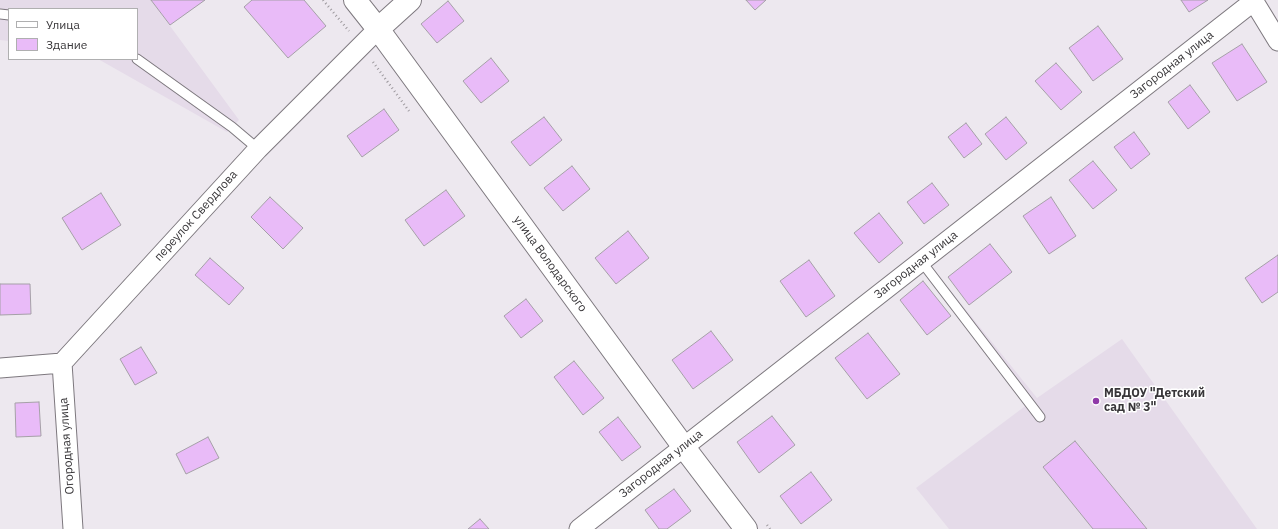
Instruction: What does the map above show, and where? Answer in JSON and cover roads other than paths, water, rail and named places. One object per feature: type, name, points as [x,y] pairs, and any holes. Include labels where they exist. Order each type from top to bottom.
[{"type":"street","name":"улица Володарского","points":[[355,0],[378,29],[683,446],[746,529]]},
{"type":"street","points":[[378,29],[410,0]]},
{"type":"street","points":[[1254,1],[1278,41]]},
{"type":"street","name":"Загородная улица","points":[[579,529],[683,446],[1254,1]]},
{"type":"street","name":"переулок Свердлова","points":[[62,363],[258,148],[378,29]]},
{"type":"street","points":[[0,368],[62,363]]},
{"type":"street","name":"Огородная улица","points":[[62,363],[73,529]]},
{"type":"lane","points":[[138,60],[232,127],[258,148]]},
{"type":"lane","points":[[921,261],[1040,417]]},
{"type":"place","name":"МБДОУ \"Детский сад № 3\"","points":[[1096,401]]}]
